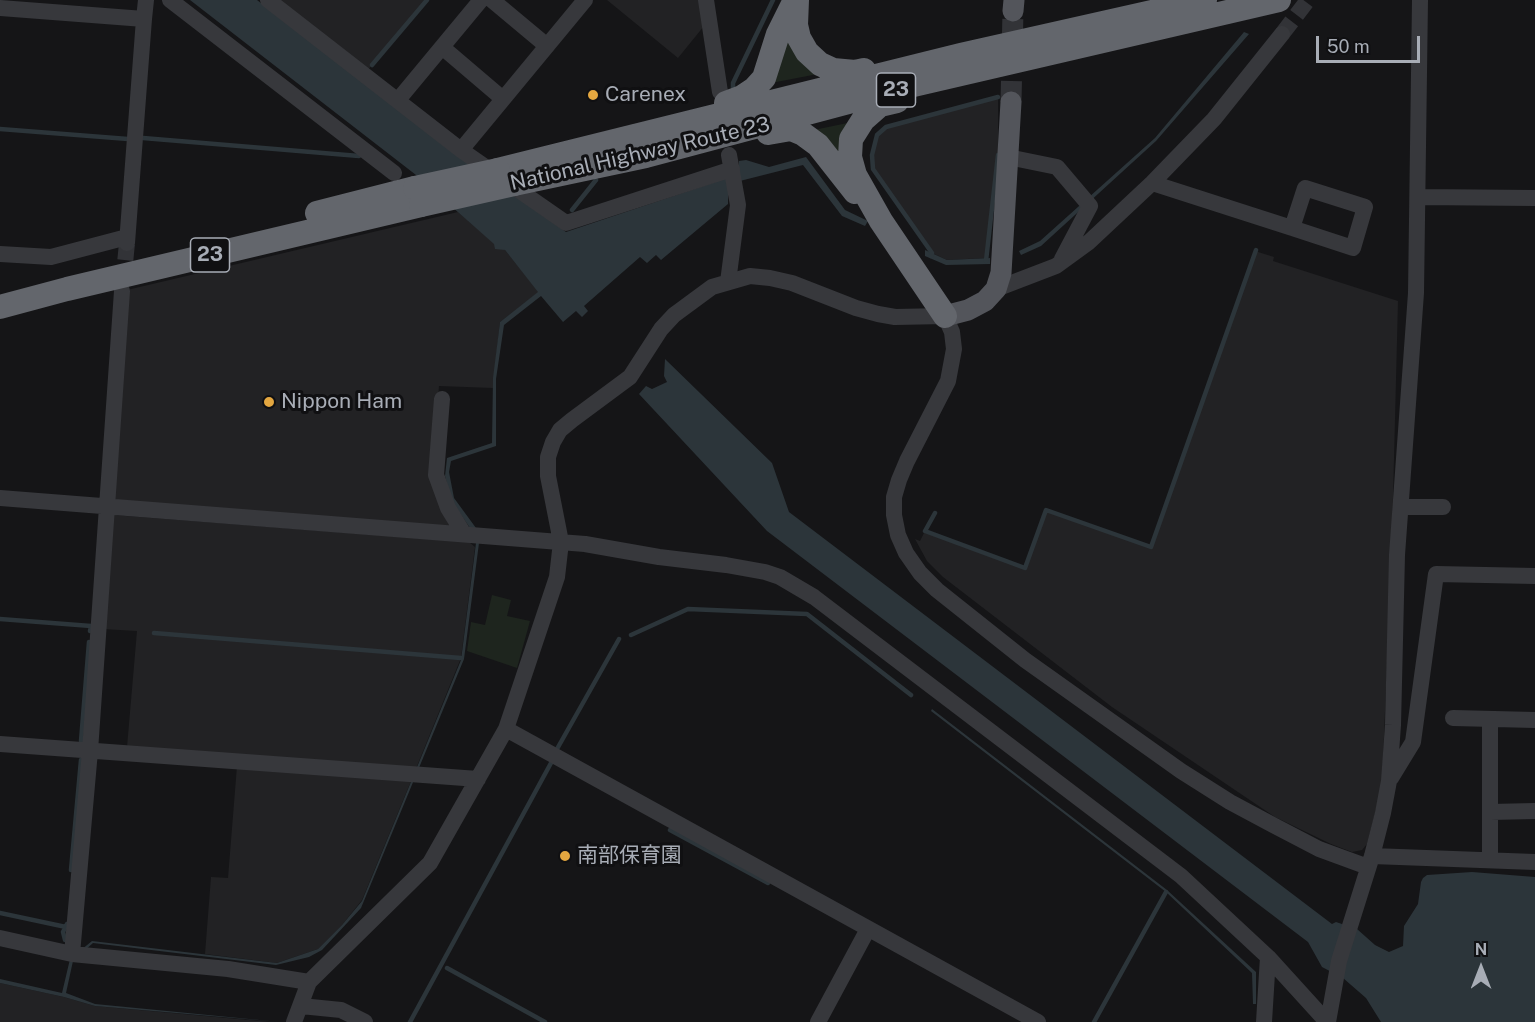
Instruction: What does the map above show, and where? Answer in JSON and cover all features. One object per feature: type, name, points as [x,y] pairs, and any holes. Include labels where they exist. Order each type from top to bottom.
[{"type":"highway","name":"23","points":[[796,0],[796,25],[799,38],[807,52],[833,70],[855,72],[910,60],[961,56]]},
{"type":"highway","name":"23","points":[[643,145],[754,89],[764,78],[778,34],[796,0]]},
{"type":"highway","name":"National Highway Route 23","points":[[643,145],[961,56],[1205,0]]},
{"type":"highway","name":"National Highway Route 23","points":[[0,293],[1279,0]]},
{"type":"highway","name":"23","points":[[945,316],[881,221],[855,175],[850,157],[851,140],[863,120],[880,105],[949,87],[996,66]]},
{"type":"highway","name":"23","points":[[643,145],[791,129],[803,134],[818,146],[843,179],[881,221]]},
{"type":"highway","name":"National Highway Route 23","points":[[0,307],[418,197]]},
{"type":"main road","points":[[945,316],[968,310],[985,301],[996,289],[1001,273],[1011,102]]},
{"type":"street","points":[[0,254],[51,257],[127,240],[146,0]]},
{"type":"street","points":[[170,0],[394,173]]},
{"type":"street","points":[[268,0],[461,150],[566,223],[732,171],[738,205],[729,282]]},
{"type":"street","points":[[398,100],[481,0]]},
{"type":"street","points":[[492,0],[547,46]]},
{"type":"street","points":[[461,150],[585,0]]},
{"type":"street","points":[[706,0],[720,92]]},
{"type":"street","points":[[1327,1022],[1333,989],[1370,862],[1389,781],[1394,725],[1397,555],[1416,292],[1420,0]]},
{"type":"street","points":[[0,8],[144,19]]},
{"type":"street","points":[[996,289],[1060,263],[1089,242],[1152,183],[1214,119],[1282,34]]},
{"type":"street","points":[[442,47],[503,99]]},
{"type":"street","points":[[1008,157],[1057,167],[1086,202],[1060,263]]},
{"type":"street","points":[[1152,183],[1353,248],[1365,207],[1305,188],[1292,228]]},
{"type":"street","points":[[1418,197],[1535,198]]},
{"type":"street","points":[[294,1022],[309,982],[430,863],[506,729],[557,577],[561,542],[548,476],[548,457],[560,430],[630,377],[661,329],[674,315],[712,288],[750,276],[792,283],[878,314],[896,317],[945,316],[952,332],[954,349],[948,381],[907,461],[894,497],[894,515],[898,535],[906,554],[937,590],[1025,660],[1181,771],[1230,802],[1320,849],[1370,862],[1490,860],[1535,862]]},
{"type":"street","points":[[77,954],[122,291]]},
{"type":"street","points":[[442,399],[436,475],[448,508],[471,535]]},
{"type":"street","points":[[0,498],[561,542],[765,572],[780,577],[797,586],[1181,876],[1268,957],[1327,1022]]},
{"type":"street","points":[[1401,507],[1443,507]]},
{"type":"street","points":[[1389,781],[1413,742],[1436,574],[1535,576]]},
{"type":"street","points":[[1453,718],[1535,720]]},
{"type":"street","points":[[1490,719],[1490,860]]},
{"type":"street","points":[[506,729],[1038,1022]]},
{"type":"street","points":[[0,744],[478,779]]},
{"type":"street","points":[[1490,812],[1535,812]]},
{"type":"street","points":[[818,1022],[868,929]]},
{"type":"street","points":[[0,938],[77,954],[228,969],[309,982]]},
{"type":"street","points":[[1264,1022],[1268,957]]},
{"type":"street","points":[[301,1006],[341,1010],[365,1022]]},
{"type":"shaded area","points":[[190,0],[257,0],[468,163],[566,232],[739,174],[739,161],[746,160],[769,167],[806,157],[845,210],[868,221],[865,226],[842,216],[803,165],[728,184],[728,204],[661,260],[656,255],[647,263],[640,257],[584,306],[588,311],[582,317],[576,311],[563,322],[541,296],[504,325],[496,379],[496,446],[451,461],[449,472],[454,498],[476,528],[479,543],[464,659],[361,908],[322,950],[309,957],[276,965],[93,943],[73,961],[66,993],[95,1004],[280,1022],[95,1006],[0,983],[0,979],[62,993],[70,959],[92,941],[277,963],[318,949],[362,901],[461,660],[476,543],[470,528],[451,500],[445,476],[447,458],[492,443],[493,378],[500,322],[538,292],[505,250],[495,249],[494,244],[416,175]]},
{"type":"shaded area","points":[[276,0],[427,0],[367,71]]},
{"type":"shaded area","points":[[607,0],[701,0],[704,26],[678,58]]},
{"type":"shaded area","points":[[790,27],[823,73],[766,84]]},
{"type":"shaded area","points":[[1244,32],[1249,34],[1156,141],[1041,246],[1021,255],[1019,251],[1040,241],[1155,138]]},
{"type":"shaded area","points":[[998,97],[998,155],[986,258],[947,260],[932,253],[873,169],[872,155],[877,135],[886,127]]},
{"type":"shaded area","points":[[857,121],[842,159],[809,131]]},
{"type":"shaded area","points":[[458,212],[505,250],[539,292],[500,322],[493,388],[439,386],[432,475],[450,527],[111,501],[127,290]]},
{"type":"shaded area","points":[[925,250],[947,260],[990,258],[990,264],[946,265],[925,256]]},
{"type":"shaded area","points":[[1255,251],[1274,257],[1273,261],[1398,301],[1382,786],[1367,844],[1362,850],[1352,852],[1275,817],[1112,707],[943,577],[927,561],[915,539],[920,541],[925,531],[1025,568],[1046,510],[1151,546]]},
{"type":"shaded area","points":[[665,359],[772,463],[789,512],[1332,924],[1336,922],[1357,929],[1375,945],[1389,952],[1403,946],[1404,926],[1418,904],[1421,882],[1427,875],[1472,872],[1535,877],[1535,1022],[1381,1022],[1366,998],[1343,978],[1322,967],[1308,942],[767,531],[639,394],[646,386],[652,389],[667,382],[664,376]]},
{"type":"shaded area","points":[[113,515],[469,542],[475,547],[461,658],[415,771],[127,747],[137,631],[103,629]]},
{"type":"shaded area","points":[[492,595],[511,600],[507,616],[530,621],[517,668],[467,651],[471,622],[485,625]]},
{"type":"shaded area","points":[[932,709],[1167,890],[1256,972],[1256,1004],[1253,1004],[1252,973],[1166,892],[931,711]]},
{"type":"shaded area","points":[[237,766],[411,781],[362,900],[342,925],[318,949],[277,963],[205,954],[211,877],[228,878]]},
{"type":"shaded area","points":[[0,983],[95,1006],[271,1022],[0,1022]]},
{"type":"waterway","points":[[372,65],[427,0]]},
{"type":"waterway","points":[[733,88],[733,83],[773,0]]},
{"type":"waterway","points":[[931,256],[932,253],[873,169],[872,155],[877,135],[886,127],[998,97]]},
{"type":"waterway","points":[[0,129],[128,139]]},
{"type":"waterway","points":[[143,138],[359,156]]},
{"type":"waterway","points":[[986,261],[998,155]]},
{"type":"waterway","points":[[572,210],[596,180]]},
{"type":"waterway","points":[[935,513],[925,531],[1025,568],[1046,510],[1151,547],[1256,250]]},
{"type":"waterway","points":[[631,635],[688,609],[807,614],[911,695]]},
{"type":"waterway","points":[[0,619],[91,626],[90,631]]},
{"type":"waterway","points":[[154,633],[461,658]]},
{"type":"waterway","points":[[557,749],[619,639]]},
{"type":"waterway","points":[[81,741],[89,642]]},
{"type":"waterway","points":[[71,870],[81,760]]},
{"type":"waterway","points":[[410,1022],[551,763]]},
{"type":"waterway","points":[[670,830],[768,883]]},
{"type":"waterway","points":[[1094,1022],[1166,892]]},
{"type":"waterway","points":[[0,913],[66,927]]},
{"type":"waterway","points":[[65,940],[63,932],[67,924]]},
{"type":"waterway","points":[[447,968],[545,1022]]},
{"type":"tunnel","points":[[1282,34],[1308,0]]},
{"type":"tunnel","points":[[1011,102],[1013,11]]},
{"type":"tunnel","points":[[123,284],[127,243]]},
{"type":"place","name":"Carenex","points":[[593,95]]},
{"type":"place","name":"Nippon Ham","points":[[269,402]]},
{"type":"place","name":"南部保育園","points":[[565,856]]}]
